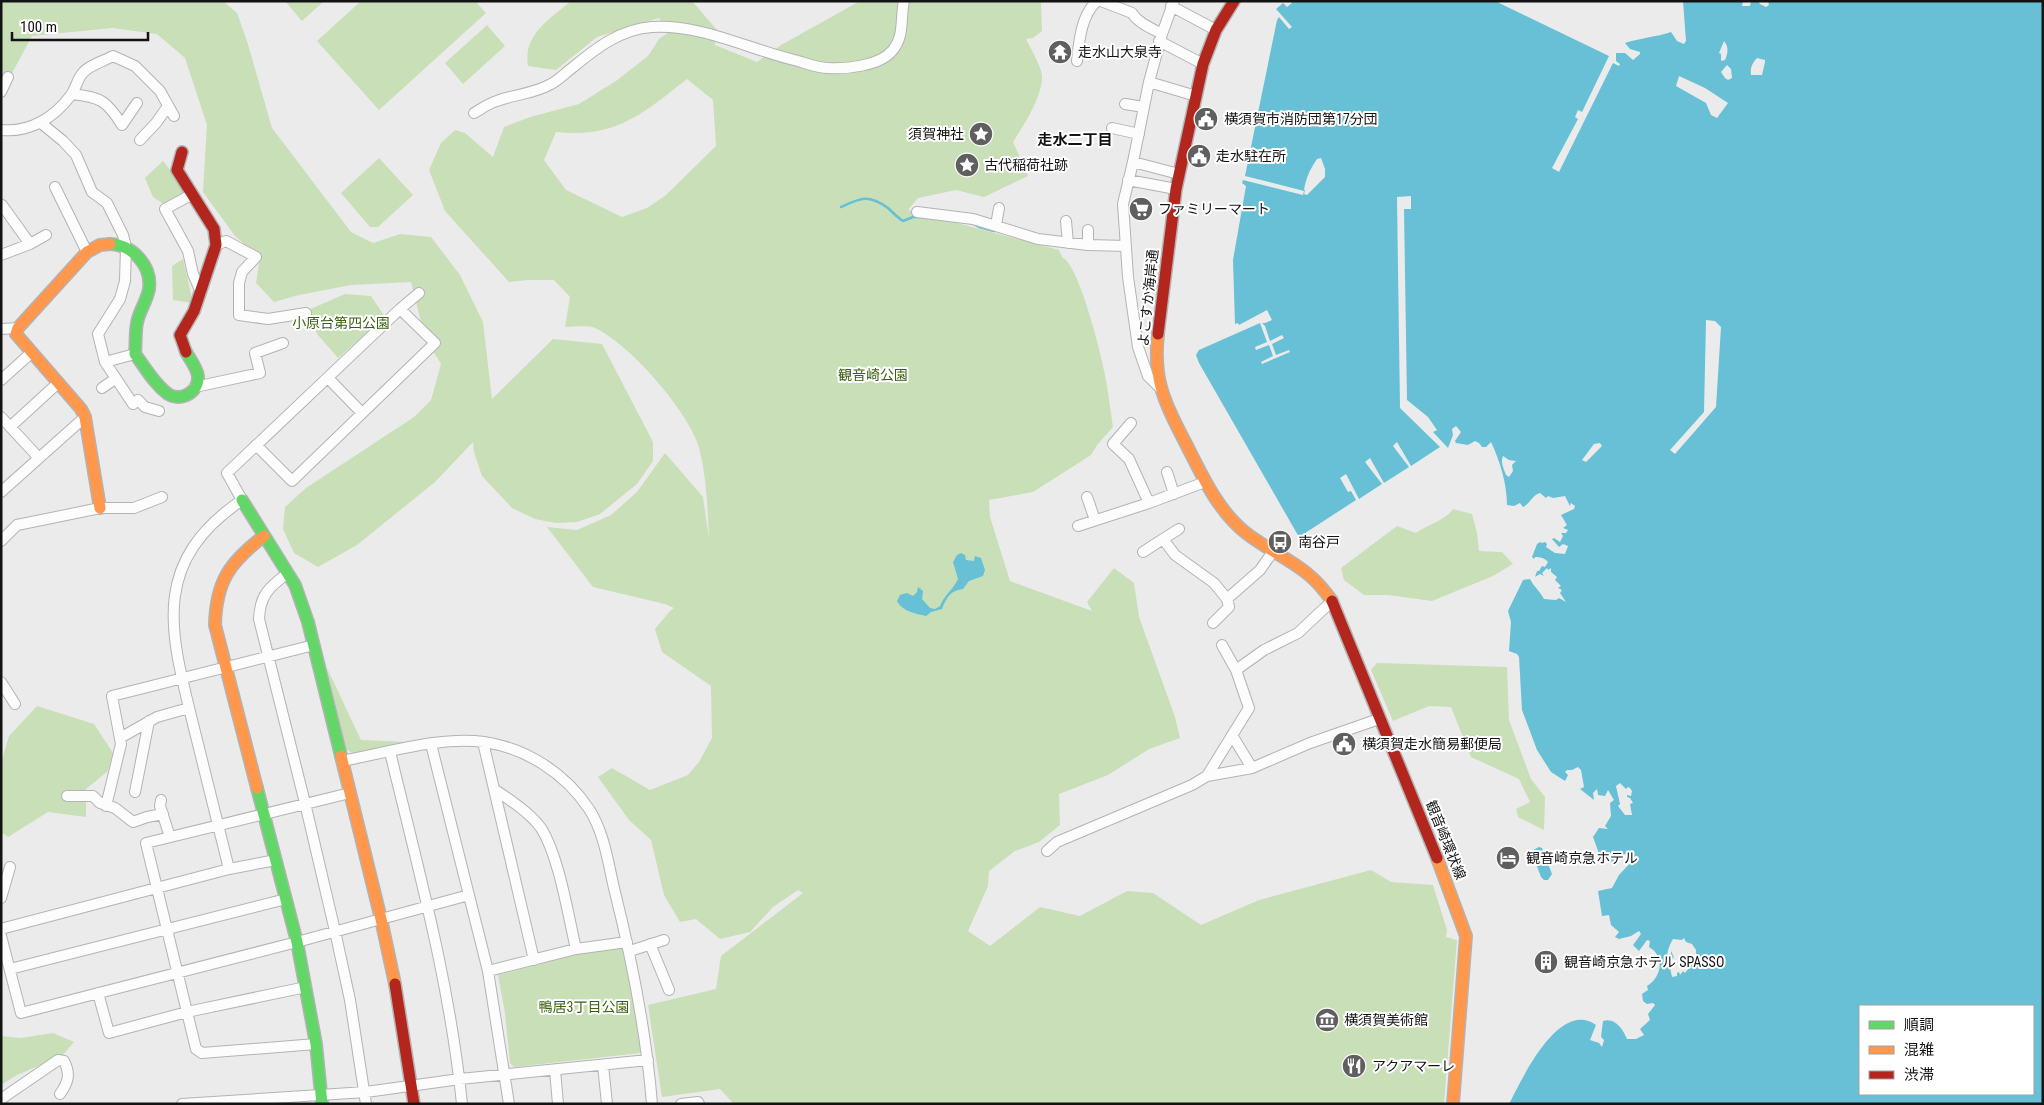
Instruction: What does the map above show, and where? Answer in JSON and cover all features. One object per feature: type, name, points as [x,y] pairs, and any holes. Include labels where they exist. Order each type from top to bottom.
[{"type":"main road","name":"よこすか海岸通","points":[[1229,3],[1203,64],[1176,189],[1157,347],[1161,388],[1167,406],[1217,502],[1231,519],[1247,533],[1298,563],[1310,573],[1319,581],[1332,601]]},
{"type":"main road","points":[[100,508],[85,417],[81,409],[16,334],[18,328],[87,252],[98,246],[114,243],[126,247],[140,258],[147,271],[150,287],[138,321],[135,354],[166,394],[177,399],[188,396],[195,387],[198,376],[194,365],[184,352],[180,335],[194,310],[216,245],[214,229],[177,170],[182,152]]},
{"type":"main road","points":[[242,500],[288,573],[302,600],[381,919],[394,979],[414,1104]]},
{"type":"main road","points":[[264,536],[239,555],[228,569],[220,585],[214,606],[215,625],[297,942],[316,1044],[321,1100]]},
{"type":"main road","name":"観音崎環状線","points":[[1332,601],[1451,892],[1466,936],[1454,1104]]},
{"type":"street","points":[[474,113],[495,101],[536,91],[553,83],[611,39],[632,31],[650,28],[674,27],[694,31],[780,57],[827,68],[864,65],[878,61],[892,51],[902,33],[901,14],[904,1]]},
{"type":"street","points":[[1077,61],[1079,40],[1089,8],[1096,1]]},
{"type":"street","points":[[1101,1],[1132,12],[1135,17],[1161,37],[1203,64]]},
{"type":"street","points":[[1161,388],[1148,376],[1138,346],[1128,277],[1122,204],[1133,162],[1149,82],[1161,37],[1173,4],[1216,30]]},
{"type":"street","points":[[1,130],[13,131],[41,123],[72,94],[83,72],[113,56],[135,66],[160,91],[174,116]]},
{"type":"street","points":[[1,92],[8,77]]},
{"type":"street","points":[[1149,82],[1196,96]]},
{"type":"street","points":[[72,94],[94,96],[113,110],[122,125],[137,103]]},
{"type":"street","points":[[1125,104],[1144,107]]},
{"type":"street","points":[[140,140],[156,123],[168,106]]},
{"type":"street","points":[[41,123],[64,141],[76,155],[92,192],[107,203],[123,236],[126,247],[125,281],[120,299],[98,334],[104,362],[133,404],[138,400],[145,406],[159,411]]},
{"type":"street","points":[[1112,128],[1139,134]]},
{"type":"street","points":[[1133,162],[1179,174]]},
{"type":"street","points":[[1128,180],[1176,189]]},
{"type":"street","points":[[55,187],[87,252]]},
{"type":"street","points":[[191,195],[165,209],[188,250],[201,292]]},
{"type":"street","points":[[2,205],[30,244]]},
{"type":"street","points":[[996,225],[999,208]]},
{"type":"street","points":[[917,212],[973,219],[1038,239],[1088,245],[1126,246]]},
{"type":"street","points":[[1066,221],[1068,243]]},
{"type":"street","points":[[1088,230],[1088,245]]},
{"type":"street","points":[[1,255],[30,244],[46,235]]},
{"type":"street","points":[[216,245],[226,241],[256,257],[242,272],[239,283],[239,315],[268,318],[306,313]]},
{"type":"street","points":[[229,868],[189,708],[173,629],[173,608],[177,583],[185,561],[203,533],[214,521],[242,500],[227,473],[419,293]]},
{"type":"street","points":[[256,445],[292,481],[435,343],[400,309]]},
{"type":"street","points":[[1,329],[18,328]]},
{"type":"street","points":[[195,387],[260,373],[255,353],[283,343]]},
{"type":"street","points":[[1138,346],[1157,347]]},
{"type":"street","points":[[1,380],[31,353]]},
{"type":"street","points":[[104,362],[135,354]]},
{"type":"street","points":[[328,378],[362,413]]},
{"type":"street","points":[[102,388],[115,379]]},
{"type":"street","points":[[10,426],[58,383]]},
{"type":"street","points":[[1,417],[39,458]]},
{"type":"street","points":[[1,492],[85,417]]},
{"type":"street","points":[[1131,423],[1113,444],[1129,459],[1149,503]]},
{"type":"street","points":[[1167,472],[1174,494]]},
{"type":"street","points":[[1078,526],[1149,503],[1205,482]]},
{"type":"street","points":[[1,541],[17,525],[100,508],[134,508],[162,497]]},
{"type":"street","points":[[1087,497],[1095,520]]},
{"type":"street","points":[[1143,552],[1179,528]]},
{"type":"street","points":[[1163,539],[1175,555],[1214,583],[1227,599],[1229,607],[1213,623]]},
{"type":"street","points":[[1227,599],[1260,570],[1274,550]]},
{"type":"street","points":[[288,573],[264,595],[258,620],[269,656],[335,931],[350,1000],[366,1092],[366,1104]]},
{"type":"street","points":[[1236,670],[1264,650],[1298,633],[1332,601]]},
{"type":"street","points":[[106,806],[120,744],[112,696],[314,645]]},
{"type":"street","points":[[1207,776],[1249,708],[1236,670],[1222,645]]},
{"type":"street","points":[[1,682],[15,704]]},
{"type":"street","points":[[120,738],[157,717],[189,708]]},
{"type":"street","points":[[1047,851],[1057,842],[1192,786],[1207,776],[1252,768],[1310,743],[1376,720]]},
{"type":"street","points":[[135,792],[149,721]]},
{"type":"street","points":[[1232,735],[1252,768]]},
{"type":"street","points":[[342,761],[452,740],[483,742],[503,746],[530,756],[552,769],[589,809],[604,844],[628,947],[641,1008],[652,1104]]},
{"type":"street","points":[[483,742],[534,960]]},
{"type":"street","points":[[431,744],[488,971],[509,1104]]},
{"type":"street","points":[[390,752],[428,906],[460,1079],[462,1104]]},
{"type":"street","points":[[494,789],[530,817],[548,841],[554,856],[576,949]]},
{"type":"street","points":[[316,1044],[202,1053],[196,1049],[146,843],[350,793]]},
{"type":"street","points":[[67,796],[93,796],[100,803],[115,808],[133,822],[163,814]]},
{"type":"street","points":[[161,800],[170,837]]},
{"type":"street","points":[[1,929],[229,868],[276,860]]},
{"type":"street","points":[[1,898],[10,867]]},
{"type":"street","points":[[1,936],[22,1013],[297,942],[469,895]]},
{"type":"street","points":[[10,969],[286,899]]},
{"type":"street","points":[[488,971],[576,949],[628,947],[664,940]]},
{"type":"street","points":[[650,944],[668,990]]},
{"type":"street","points":[[98,993],[109,1033],[187,1012],[306,987]]},
{"type":"street","points":[[1,1099],[58,1060],[64,1061],[68,1074],[67,1084],[60,1094]]},
{"type":"street","points":[[182,1104],[321,1100],[460,1079],[506,1076],[648,1060]]},
{"type":"street","points":[[603,1065],[607,1104]]},
{"type":"street","points":[[555,1070],[558,1104]]},
{"type":"street","points":[[681,1104],[698,1102],[699,1104]]},
{"type":"green space","points":[[1,1],[223,1],[237,13],[272,128],[351,232],[373,243],[400,234],[431,237],[460,275],[483,322],[492,399],[553,339],[602,344],[653,442],[653,461],[637,484],[600,514],[577,522],[556,523],[535,519],[512,508],[482,476],[474,452],[473,442],[435,482],[357,545],[318,567],[294,553],[283,529],[285,507],[306,488],[414,417],[431,400],[441,364],[425,338],[411,282],[351,285],[274,302],[256,283],[260,257],[235,236],[203,192],[207,125],[185,58],[157,34],[112,28],[32,36],[12,73],[1,74]]},
{"type":"green space","points":[[285,1],[324,1],[302,21]]},
{"type":"green space","points":[[361,1],[475,1],[486,13],[379,110],[317,41]]},
{"type":"green space","name":"観音崎公園","points":[[571,1],[692,1],[717,30],[715,45],[757,62],[781,45],[860,1],[1041,1],[1042,31],[1033,38],[1026,39],[1040,67],[1041,83],[1032,110],[1013,142],[1028,176],[984,197],[956,190],[918,198],[908,210],[1059,250],[1062,257],[1069,263],[1082,291],[1098,345],[1113,427],[1091,455],[1033,492],[989,500],[990,517],[1010,581],[1092,611],[1087,602],[1114,568],[1134,583],[1139,617],[1175,717],[1180,738],[1149,749],[1108,775],[1059,794],[1060,825],[1039,842],[1015,851],[989,871],[988,886],[968,931],[990,946],[1040,907],[1080,916],[1127,891],[1153,893],[1201,925],[1259,900],[1371,870],[1391,882],[1433,885],[1447,930],[1446,937],[1457,940],[1444,1104],[734,1104],[720,1089],[662,1097],[648,1005],[716,989],[721,956],[803,893],[798,890],[773,907],[750,932],[720,939],[696,919],[680,922],[664,895],[651,840],[629,820],[598,777],[612,768],[650,790],[688,775],[699,762],[712,738],[711,686],[662,652],[655,629],[674,608],[665,604],[593,587],[547,527],[577,530],[611,515],[637,492],[665,453],[703,497],[709,539],[706,487],[699,447],[688,423],[666,392],[623,347],[595,328],[584,326],[565,327],[570,297],[554,280],[509,282],[445,211],[429,170],[441,143],[455,130],[465,133],[493,157],[504,127],[530,117],[579,104],[616,81],[648,56],[659,39],[669,32],[659,18],[597,37],[556,70],[528,66],[530,45],[534,36],[546,21]],"holes":[[[687,79],[713,100],[716,146],[666,195],[647,208],[622,217],[566,190],[544,160],[556,132],[577,133],[596,131],[628,121],[642,113]]]},
{"type":"green space","points":[[487,25],[505,46],[463,84],[445,63]]},
{"type":"green space","points":[[379,158],[413,195],[378,227],[370,227],[341,193]]},
{"type":"green space","points":[[163,161],[187,192],[165,205],[153,197],[145,178]]},
{"type":"green space","points":[[183,259],[193,303],[173,300],[172,266]]},
{"type":"green space","name":"小原台第四公園","points":[[345,294],[371,296],[385,317],[338,358],[317,334],[308,310]]},
{"type":"green space","points":[[1453,509],[1472,514],[1479,551],[1502,552],[1513,564],[1493,576],[1432,601],[1388,595],[1364,595],[1344,580],[1341,568],[1397,526],[1416,533],[1441,519]]},
{"type":"green space","points":[[1377,663],[1507,667],[1509,720],[1531,779],[1545,797],[1544,830],[1518,817],[1516,809],[1530,802],[1519,779],[1471,757],[1451,707],[1429,706],[1393,721],[1371,670]]},
{"type":"green space","points":[[327,668],[361,740],[410,742],[355,755],[346,749]]},
{"type":"green space","points":[[37,706],[94,724],[113,753],[108,771],[86,789],[86,817],[48,812],[8,837],[1,832],[1,763],[9,736]]},
{"type":"green space","name":"鴨居3丁目公園","points":[[621,943],[624,945],[643,1050],[641,1053],[514,1067],[510,1063],[505,1013],[498,975]]},
{"type":"green space","points":[[53,1033],[74,1042],[62,1056],[17,1075],[1,1085],[1,1036],[21,1038]]},
{"type":"water","points":[[1290,1],[1495,1],[1609,56],[1582,112],[1578,110],[1575,117],[1578,119],[1552,168],[1559,172],[1613,63],[1619,66],[1620,64],[1616,61],[1616,53],[1625,53],[1633,60],[1640,54],[1640,52],[1630,49],[1625,43],[1671,32],[1677,41],[1684,44],[1686,41],[1683,1],[1743,1],[1742,6],[1750,6],[1751,1],[1758,1],[1766,7],[1769,5],[1768,1],[2043,1],[2043,1104],[1509,1104],[1532,1061],[1556,1032],[1569,1023],[1582,1020],[1596,1025],[1590,1040],[1599,1043],[1602,1047],[1604,1040],[1601,1037],[1603,1021],[1615,1022],[1627,1039],[1636,1039],[1644,1035],[1640,1029],[1650,1020],[1648,1014],[1655,1005],[1653,1003],[1647,1004],[1643,1001],[1642,994],[1648,990],[1647,986],[1656,977],[1660,966],[1658,956],[1649,947],[1650,941],[1647,940],[1639,951],[1633,945],[1641,934],[1639,931],[1631,936],[1619,939],[1615,937],[1619,932],[1611,925],[1609,915],[1602,916],[1598,891],[1612,888],[1619,875],[1633,860],[1631,855],[1625,854],[1613,863],[1601,859],[1593,837],[1599,828],[1608,829],[1605,826],[1611,816],[1610,803],[1614,800],[1608,790],[1605,796],[1598,795],[1597,789],[1593,793],[1594,800],[1580,789],[1584,787],[1581,770],[1578,767],[1565,772],[1568,775],[1565,781],[1551,772],[1537,750],[1522,710],[1519,657],[1517,654],[1509,651],[1511,622],[1508,611],[1523,580],[1530,579],[1544,599],[1556,600],[1559,598],[1566,602],[1560,593],[1562,590],[1558,588],[1561,586],[1555,580],[1557,577],[1551,572],[1551,568],[1548,570],[1547,568],[1542,573],[1544,576],[1540,574],[1535,577],[1537,571],[1542,566],[1545,567],[1548,562],[1542,558],[1535,557],[1534,559],[1532,557],[1537,544],[1540,542],[1545,542],[1547,544],[1546,547],[1555,553],[1565,554],[1568,546],[1563,544],[1559,547],[1552,539],[1554,538],[1560,542],[1563,536],[1561,533],[1566,533],[1568,530],[1563,528],[1567,525],[1561,515],[1574,509],[1575,506],[1571,503],[1570,506],[1565,496],[1553,498],[1548,496],[1546,498],[1540,493],[1523,507],[1520,503],[1514,506],[1507,505],[1502,473],[1491,442],[1486,447],[1482,447],[1475,441],[1468,445],[1456,443],[1455,441],[1461,432],[1456,426],[1452,429],[1453,435],[1448,448],[1433,432],[1437,430],[1428,417],[1407,400],[1404,209],[1411,209],[1411,196],[1397,197],[1400,408],[1440,447],[1411,466],[1397,442],[1393,446],[1409,467],[1384,483],[1370,458],[1365,462],[1382,484],[1359,499],[1346,474],[1340,478],[1348,492],[1351,491],[1356,500],[1299,537],[1196,355],[1199,350],[1260,323],[1267,342],[1255,347],[1256,350],[1269,345],[1273,356],[1261,362],[1262,364],[1290,352],[1289,350],[1276,355],[1272,344],[1284,338],[1282,335],[1270,341],[1265,326],[1262,323],[1272,320],[1267,310],[1239,325],[1238,323],[1235,324],[1233,260],[1246,186],[1242,183],[1243,180],[1303,195],[1304,191],[1245,176],[1277,20],[1279,17],[1289,29],[1292,27],[1276,9],[1283,3],[1287,7],[1292,3]],"holes":[[[1724,41],[1728,50],[1725,60],[1721,61],[1721,54],[1719,53]],[[1757,58],[1765,60],[1762,75],[1751,75],[1751,68]],[[1727,65],[1731,69],[1732,78],[1728,80],[1721,72]],[[1321,158],[1325,169],[1325,177],[1307,195],[1304,194],[1305,186],[1317,159]],[[1503,456],[1509,460],[1516,461],[1512,465],[1513,471],[1509,477],[1506,475],[1503,466]],[[1620,783],[1626,789],[1628,787],[1632,791],[1631,796],[1627,795],[1633,803],[1630,804],[1632,815],[1625,815],[1618,806],[1620,804],[1616,786]],[[1684,938],[1686,942],[1692,944],[1698,957],[1696,962],[1690,963],[1685,973],[1683,971],[1680,975],[1679,972],[1677,976],[1672,977],[1669,963],[1674,957],[1671,951],[1671,957],[1668,958],[1670,946],[1673,939],[1682,940]]]},
{"type":"water","points":[[961,553],[965,555],[966,560],[974,561],[975,556],[981,558],[985,570],[983,576],[969,581],[963,589],[949,595],[942,609],[931,612],[926,616],[909,612],[899,605],[897,601],[900,595],[907,593],[913,596],[917,592],[918,587],[923,591],[922,599],[930,608],[935,609],[940,606],[958,579],[953,562],[957,555]]},
{"type":"water","points":[[1539,847],[1542,848],[1552,874],[1548,880],[1544,880],[1541,877],[1532,853],[1533,850]]},
{"type":"pier","points":[[1679,76],[1705,88],[1728,103],[1717,118],[1711,115],[1706,103],[1676,86]]},
{"type":"pier","points":[[1706,320],[1715,321],[1721,327],[1716,407],[1675,454],[1670,450],[1704,412]]},
{"type":"pier","points":[[1600,443],[1602,446],[1586,462],[1582,460],[1594,444]]},
{"type":"waterway","points":[[841,207],[854,201],[870,199],[888,208],[903,221],[913,217],[922,217]]},
{"type":"waterway","points":[[972,223],[994,231]]},
{"type":"traffic: fast","points":[[110,244],[126,248],[133,253],[139,258],[147,272],[149,289],[137,323],[135,354],[158,385],[173,396],[178,397],[188,394],[197,382],[196,370],[186,352]]},
{"type":"traffic: fast","points":[[242,500],[295,585],[308,622],[341,756]]},
{"type":"traffic: fast","points":[[257,788],[297,942],[316,1044],[322,1104]]},
{"type":"traffic: slow","points":[[100,508],[85,417],[81,409],[16,334],[18,328],[87,252],[100,245],[110,244]]},
{"type":"traffic: slow","points":[[1158,334],[1157,367],[1163,394],[1175,422],[1218,503],[1246,533],[1292,562],[1312,578],[1332,601]]},
{"type":"traffic: slow","points":[[257,788],[215,625],[218,596],[227,574],[242,555],[264,536]]},
{"type":"traffic: slow","points":[[341,756],[395,984]]},
{"type":"traffic: slow","points":[[1437,858],[1466,936],[1453,1104]]},
{"type":"traffic: jam","points":[[1158,334],[1176,189],[1203,64],[1216,30],[1234,1]]},
{"type":"traffic: jam","points":[[182,152],[177,170],[214,229],[216,245],[194,311],[180,335],[186,352]]},
{"type":"traffic: jam","points":[[1332,601],[1437,858]]},
{"type":"traffic: jam","points":[[395,984],[414,1104]]},
{"type":"place","name":"走水山大泉寺","points":[[1060,52]]},
{"type":"place","name":"横須賀市消防団第17分団","points":[[1206,119]]},
{"type":"place","name":"須賀神社","points":[[981,134]]},
{"type":"place","name":"走水駐在所","points":[[1199,156]]},
{"type":"place","name":"古代稲荷社跡","points":[[967,165]]},
{"type":"place","name":"ファミリーマート","points":[[1141,209]]},
{"type":"place","name":"南谷戸","points":[[1280,542]]},
{"type":"place","name":"横須賀走水簡易郵便局","points":[[1344,744]]},
{"type":"place","name":"観音崎京急ホテル","points":[[1508,858]]},
{"type":"place","name":"観音崎京急ホテル SPASSO","points":[[1546,962]]},
{"type":"place","name":"横須賀美術館","points":[[1327,1020]]},
{"type":"place","name":"アクアマーレ","points":[[1354,1066]]},
{"type":"district","name":"走水二丁目","points":[[1075,140]]}]
